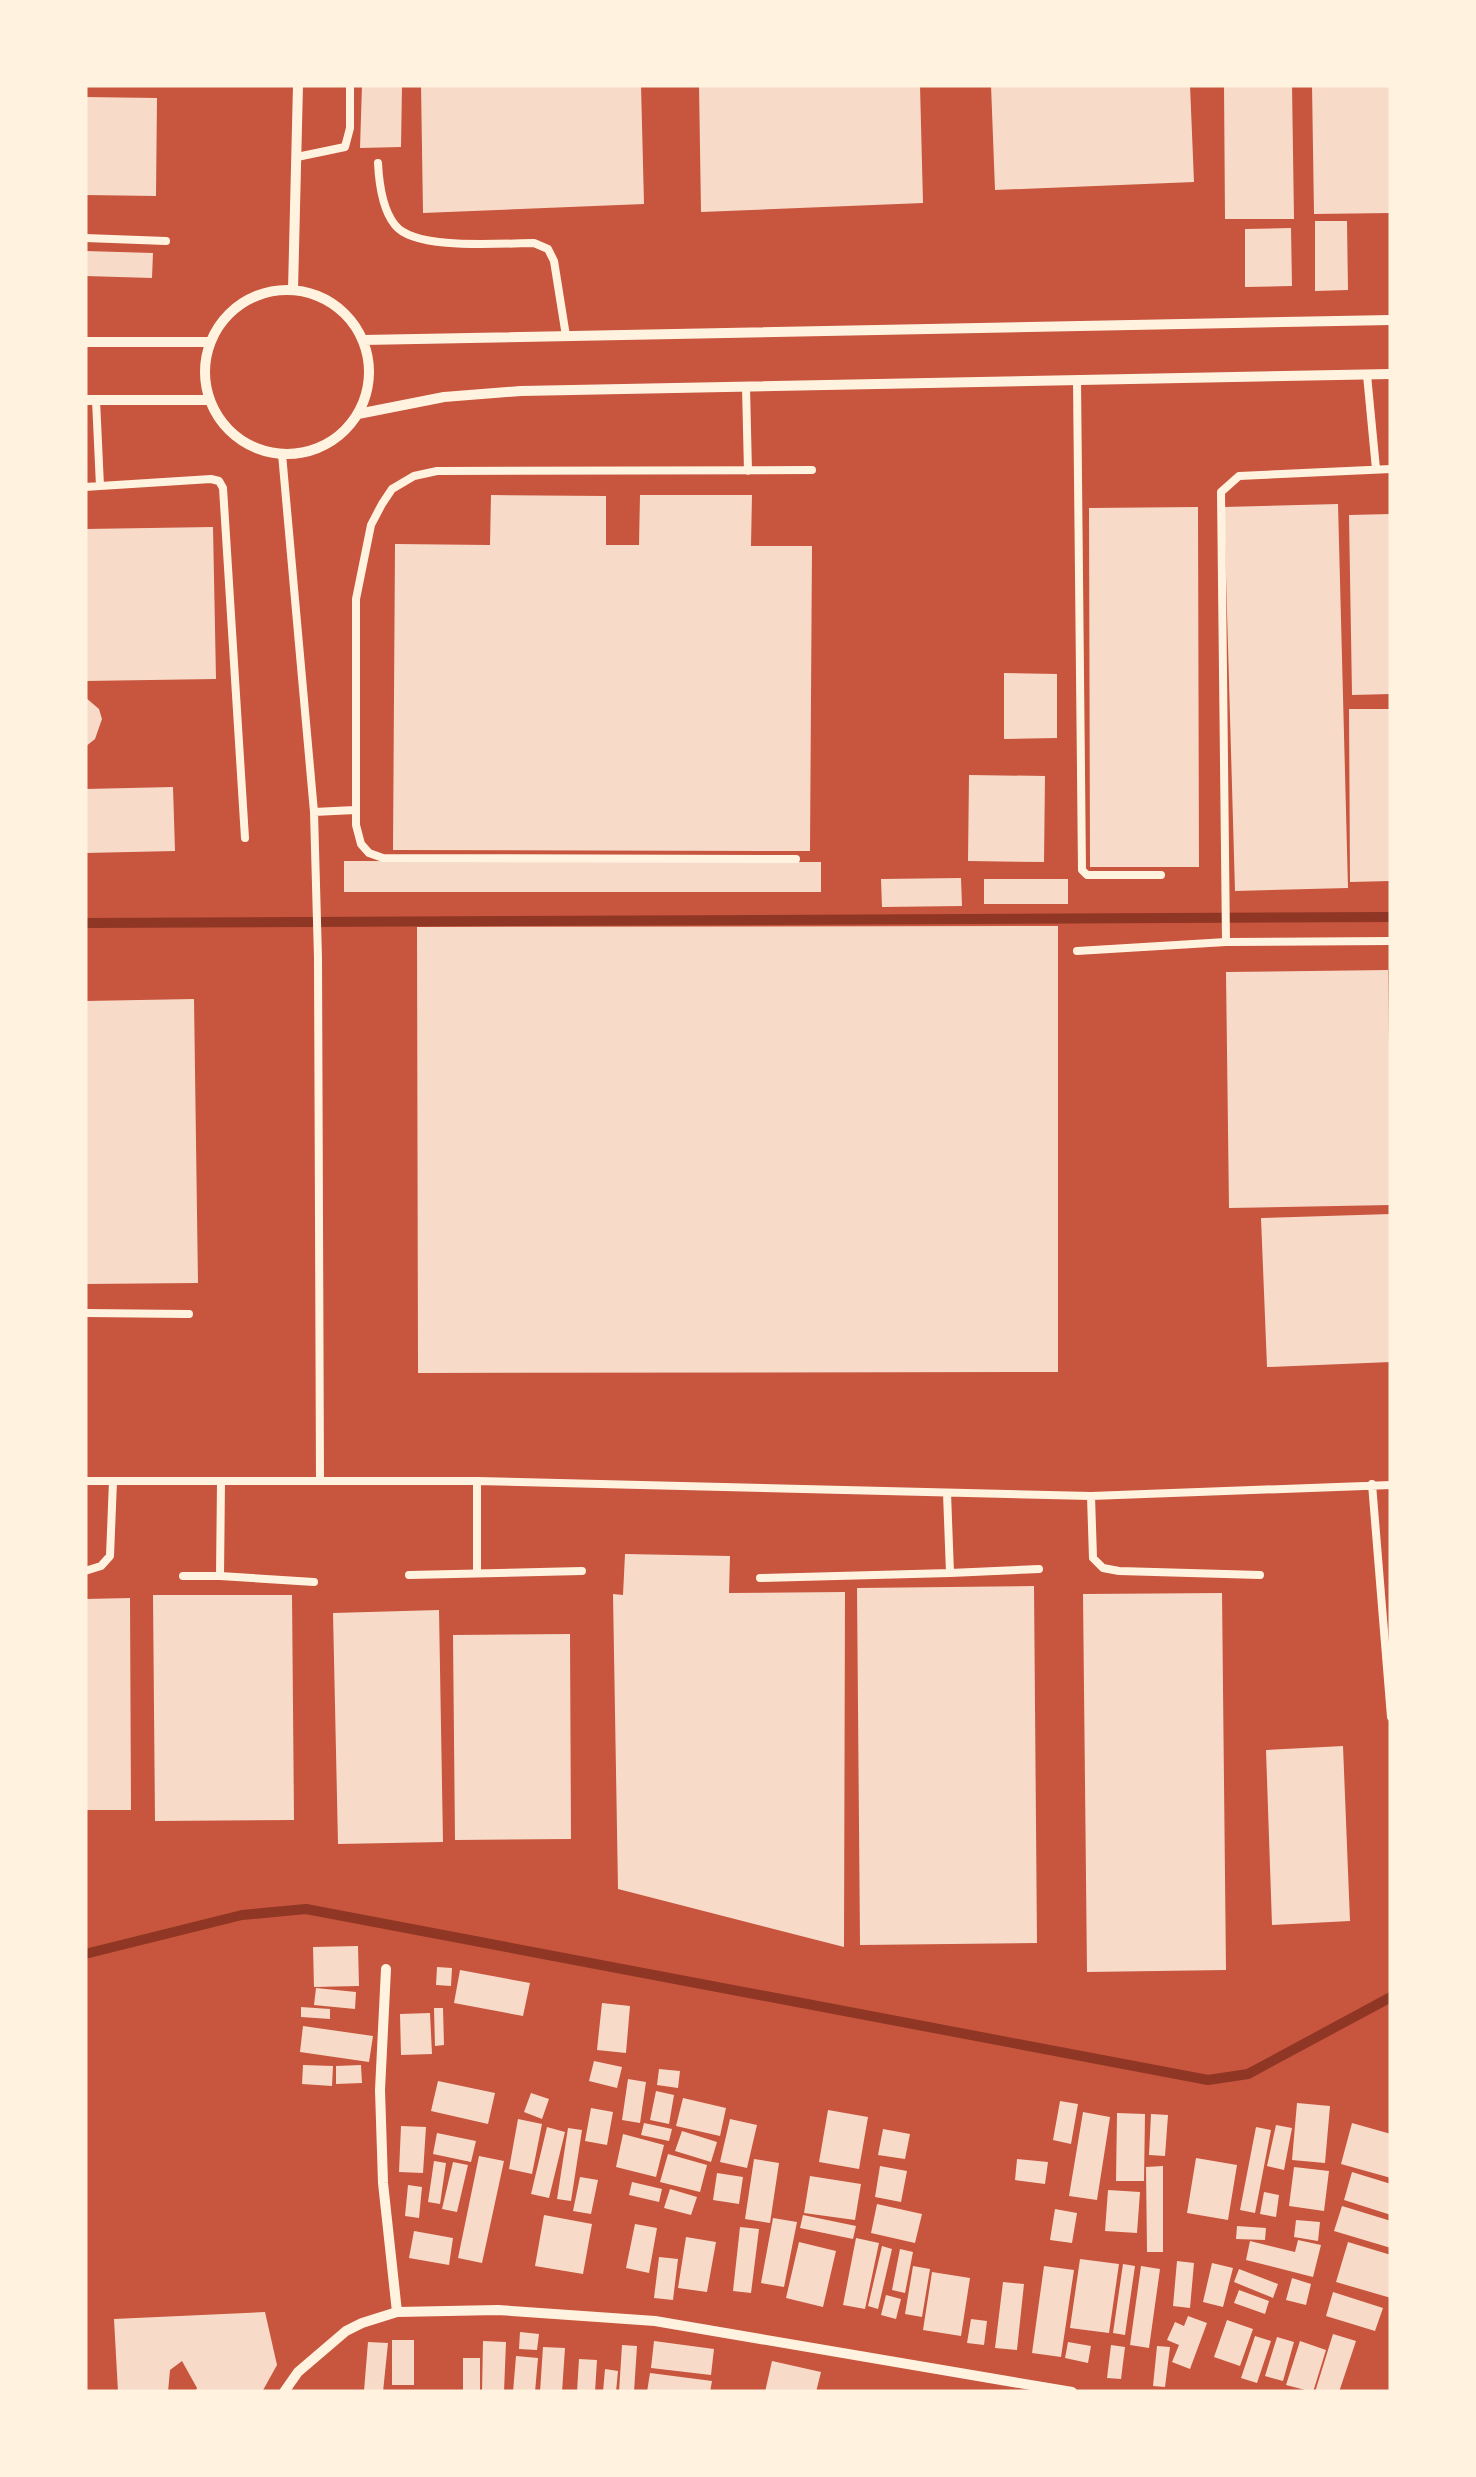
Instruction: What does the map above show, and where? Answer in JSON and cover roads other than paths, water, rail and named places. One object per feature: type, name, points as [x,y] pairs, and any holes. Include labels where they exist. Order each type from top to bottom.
[{"type":"street","points":[[293,290],[298,85]]},
{"type":"street","points":[[293,290],[322,297],[346,315],[363,340],[369,364],[368,390],[358,414],[338,436],[312,450],[282,454],[258,450],[237,438],[220,421],[208,400],[204,371],[210,342],[223,319],[243,302],[267,292],[293,290]]},
{"type":"street","points":[[363,340],[1391,320]]},
{"type":"street","points":[[85,342],[210,342]]},
{"type":"street","points":[[358,414],[444,396],[521,391],[1391,374]]},
{"type":"street","points":[[90,400],[208,400]]},
{"type":"street","points":[[386,1969],[380,2090],[383,2182],[396,2312]]},
{"type":"street","points":[[284,2392],[298,2372],[346,2331],[396,2312],[498,2310],[654,2321],[1072,2392]]},
{"type":"lane","points":[[296,156],[345,146],[350,128],[350,85]]},
{"type":"lane","points":[[378,163],[386,209],[396,228],[418,239],[534,243],[548,249],[554,261],[566,336]]},
{"type":"lane","points":[[85,238],[166,241]]},
{"type":"lane","points":[[1367,375],[1376,469]]},
{"type":"lane","points":[[1078,380],[1082,870],[1087,875],[1161,875]]},
{"type":"lane","points":[[746,387],[748,471]]},
{"type":"lane","points":[[90,400],[100,486]]},
{"type":"lane","points":[[282,454],[314,812],[320,1481]]},
{"type":"lane","points":[[1225,938],[1222,492],[1238,476],[1391,468]]},
{"type":"lane","points":[[796,859],[384,858],[368,853],[362,844],[355,810],[356,599],[371,525],[392,489],[414,476],[437,470],[812,470]]},
{"type":"lane","points":[[85,487],[219,481],[245,838]]},
{"type":"lane","points":[[314,812],[355,810]]},
{"type":"lane","points":[[1078,951],[1225,938],[1391,941]]},
{"type":"lane","points":[[85,1313],[189,1314]]},
{"type":"lane","points":[[85,1571],[101,1566],[110,1556],[113,1481]]},
{"type":"lane","points":[[85,1482],[477,1482],[1091,1496],[1391,1484]]},
{"type":"lane","points":[[220,1576],[221,1482]]},
{"type":"lane","points":[[477,1482],[477,1573]]},
{"type":"lane","points":[[1372,1484],[1391,1716]]},
{"type":"lane","points":[[947,1494],[950,1573]]},
{"type":"lane","points":[[1091,1496],[1094,1558],[1103,1568],[1119,1572],[1260,1574]]},
{"type":"lane","points":[[760,1578],[1039,1569]]},
{"type":"lane","points":[[409,1574],[582,1571]]},
{"type":"lane","points":[[183,1576],[314,1582]]},
{"type":"waterway","points":[[85,923],[1391,917]]},
{"type":"waterway","points":[[85,1954],[242,1915],[306,1909],[1208,2080],[1248,2074],[1391,1997]]}]
